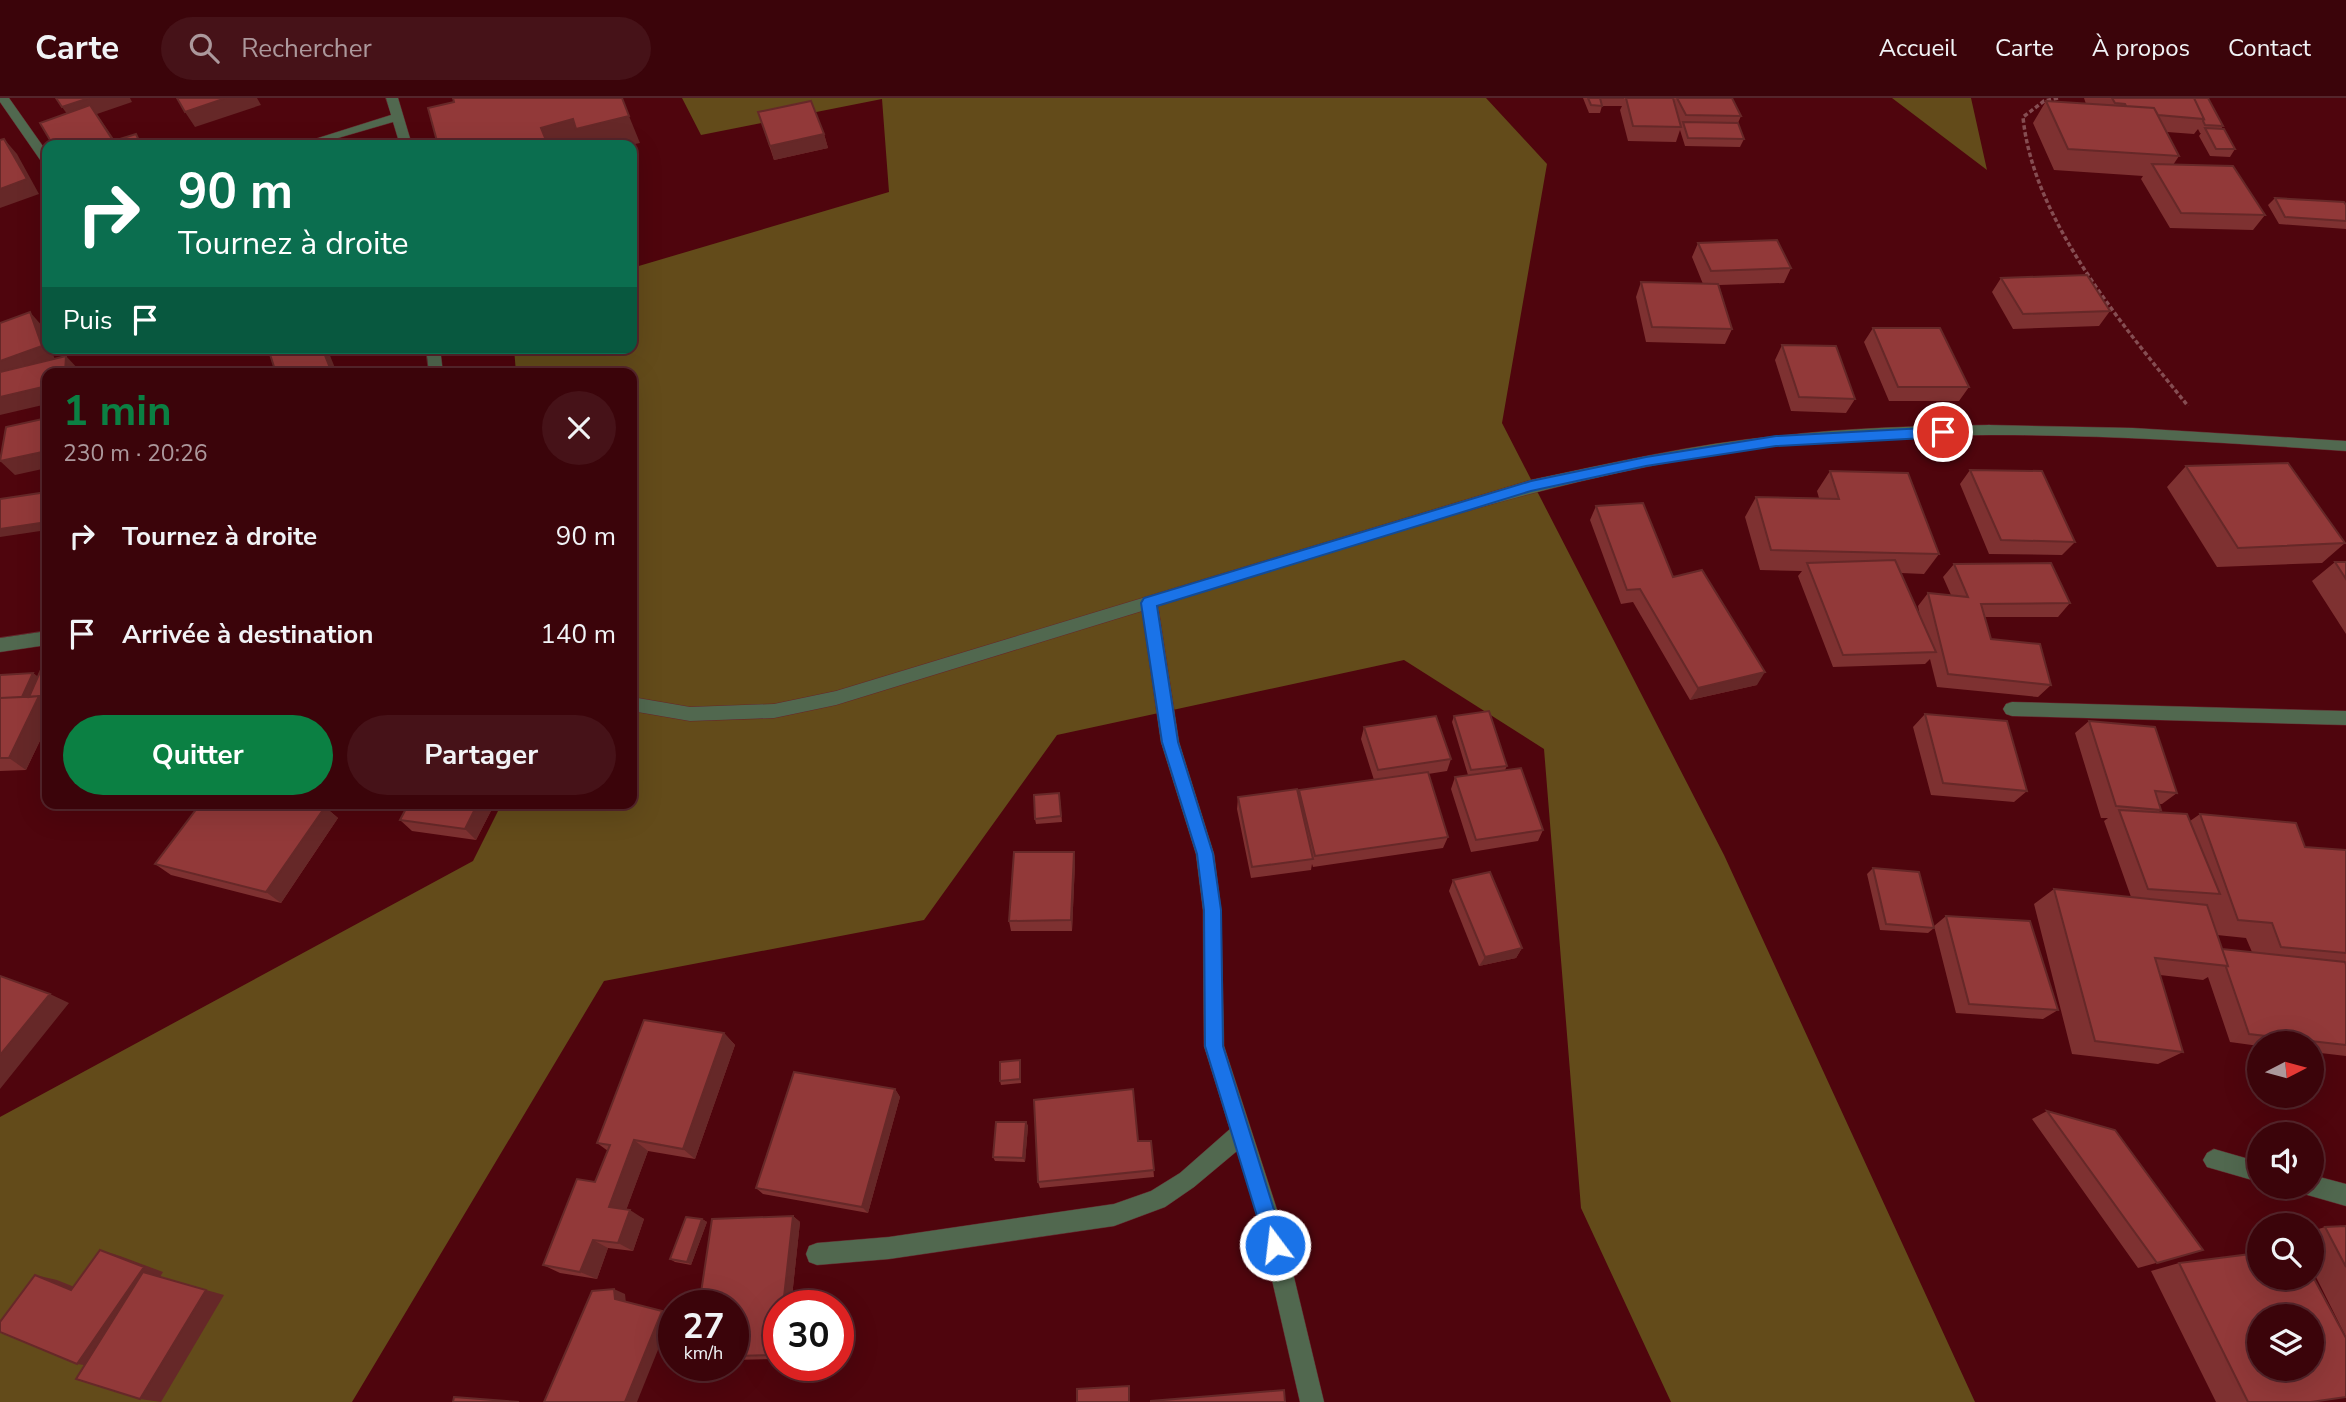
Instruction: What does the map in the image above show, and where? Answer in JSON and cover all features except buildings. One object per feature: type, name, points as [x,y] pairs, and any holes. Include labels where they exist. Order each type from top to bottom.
[{"type":"street","points":[[3,98],[42,155]]},
{"type":"street","points":[[392,98],[405,140]]},
{"type":"street","points":[[319,140],[398,117]]},
{"type":"street","points":[[637,705],[690,714],[774,711],[881,685],[1531,486],[1646,461],[1776,441],[1916,432],[2213,436],[2346,446]]},
{"type":"street","points":[[1149,603],[1170,742],[1205,854],[1212,910],[1214,1046],[1269,1219],[1312,1402]]},
{"type":"street","points":[[0,645],[42,639]]},
{"type":"street","points":[[2012,709],[2346,718]]},
{"type":"street","points":[[817,1254],[889,1248],[1114,1215],[1157,1199],[1177,1187],[1240,1134]]},
{"type":"street","points":[[2214,1160],[2247,1169]]},
{"type":"street","points":[[2324,1189],[2346,1195]]},
{"type":"path","points":[[2058,98],[2044,101],[2023,117],[2022,136],[2042,189],[2118,320],[2213,436]]},
{"type":"shaded area","points":[[682,98],[1486,98],[1547,164],[1502,423],[1724,855],[1975,1402],[1671,1402],[1581,1208],[1544,749],[1404,660],[1057,735],[924,920],[604,981],[352,1402],[0,1402],[0,1117],[473,861],[499,809],[637,809],[637,368],[516,368],[514,354],[637,354],[637,267],[889,192],[882,99],[701,135]]},
{"type":"shaded area","points":[[1892,98],[1971,98],[1987,170]]},
{"type":"route","points":[[1275,1245],[1214,1046],[1212,910],[1205,854],[1170,742],[1149,603],[1531,486],[1646,461],[1776,441],[1943,432]]}]
